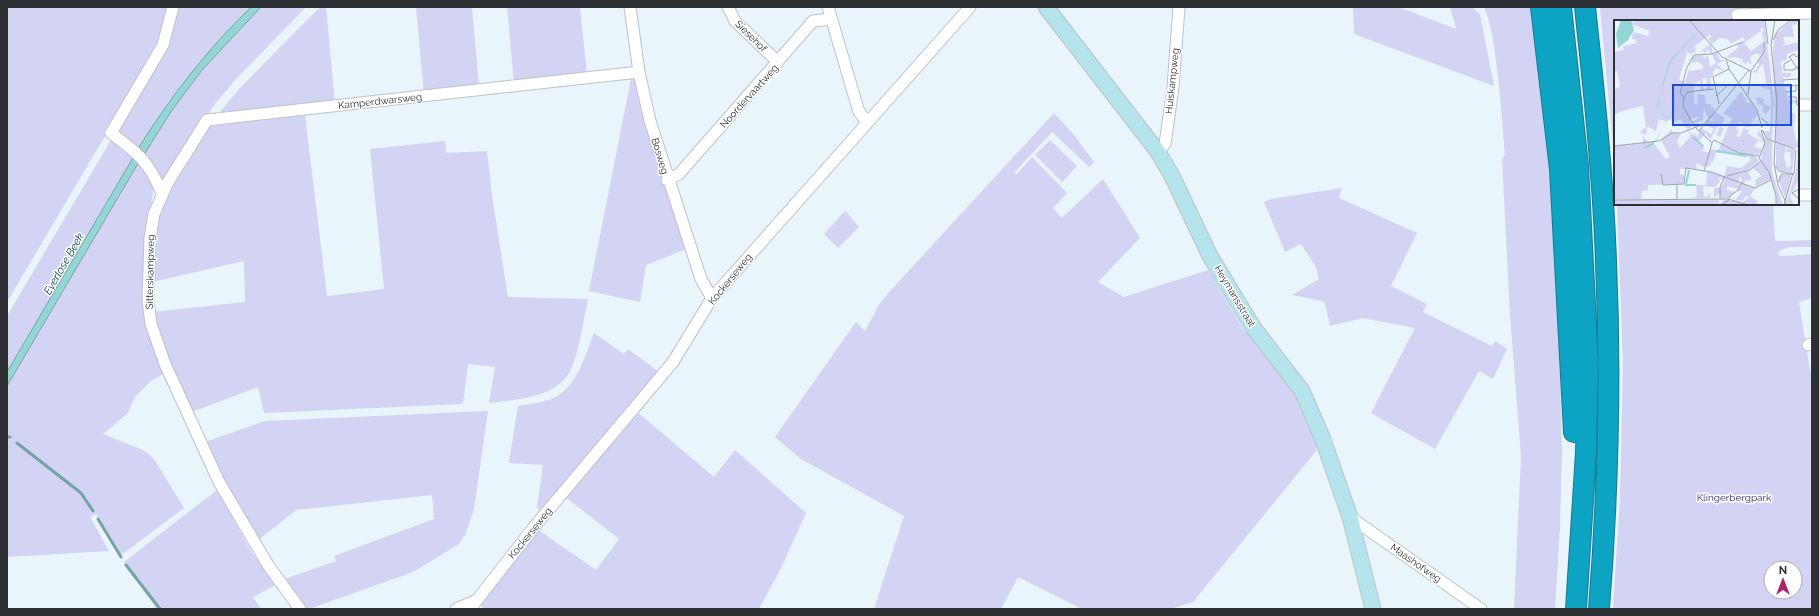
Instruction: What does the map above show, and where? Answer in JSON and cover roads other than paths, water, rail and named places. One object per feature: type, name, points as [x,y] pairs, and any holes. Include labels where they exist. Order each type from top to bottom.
[{"type":"highway","points":[[1541,7],[1560,169],[1581,550]]},
{"type":"highway","points":[[1561,7],[1578,166],[1588,364],[1586,453],[1581,550],[1576,609]]},
{"type":"highway","points":[[1585,7],[1600,160],[1606,261],[1608,424],[1603,552],[1599,609]]},
{"type":"street","points":[[162,193],[154,174],[144,160],[111,133],[163,45],[173,7]]},
{"type":"street","name":"Bosweg","points":[[630,7],[638,72],[650,122],[701,279],[712,298]]},
{"type":"street","name":"Siesehof","points":[[728,7],[735,21],[778,62]]},
{"type":"street","points":[[828,7],[859,112],[867,122]]},
{"type":"street","name":"Kockerseweg","points":[[456,609],[473,605],[534,527],[673,362],[712,298],[970,7]]},
{"type":"street","name":"Heymansstraat","points":[[1046,7],[1158,152],[1172,176],[1210,256],[1249,320],[1302,391],[1322,437],[1350,517],[1373,609]]},
{"type":"street","name":"Huiskampweg","points":[[1158,152],[1165,144],[1173,87],[1179,7]]},
{"type":"street","points":[[1736,15],[1789,10],[1812,13]]},
{"type":"street","name":"Noordervaartweg","points":[[668,180],[679,174],[813,21],[832,19]]},
{"type":"street","name":"Kamperdwarsweg","points":[[162,193],[207,120],[638,72]]},
{"type":"street","points":[[1799,105],[1812,105]]},
{"type":"street","name":"Sitterskampweg","points":[[162,193],[154,214],[150,238],[148,300],[151,324],[165,364],[219,482],[268,565],[300,609]]},
{"type":"street","points":[[1799,195],[1812,194]]},
{"type":"street","name":"Maashofweg","points":[[1350,517],[1481,609]]},
{"type":"waterway","points":[[17,443],[81,493],[93,511]]},
{"type":"waterway","points":[[98,519],[121,557]]},
{"type":"waterway","points":[[126,565],[160,609]]},
{"type":"water label","name":"Everlose Beek","points":[[64,264]]},
{"type":"park label","name":"Klingerbergpark","points":[[1734,497]]}]
